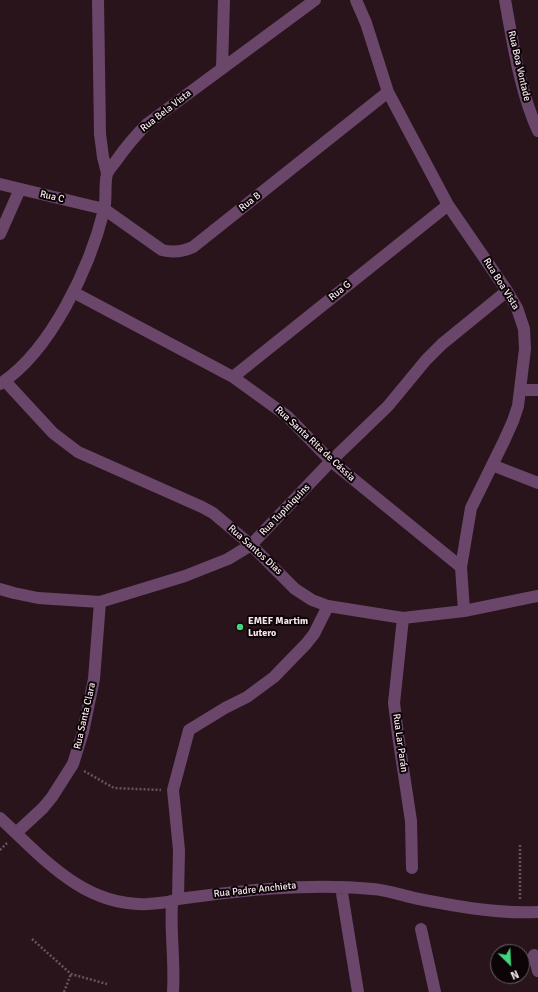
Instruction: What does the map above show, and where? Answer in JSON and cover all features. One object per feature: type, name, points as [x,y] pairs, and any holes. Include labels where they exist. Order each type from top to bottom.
[{"type":"street","points":[[3,382],[34,354],[47,338],[73,292],[90,254],[104,209],[107,173],[100,134],[98,0]]},
{"type":"street","points":[[222,68],[224,0]]},
{"type":"street","name":"Rua Bela Vista","points":[[107,173],[129,142],[147,124],[315,0]]},
{"type":"street","name":"Rua Boa Vista","points":[[356,0],[366,23],[388,92],[448,205],[517,308],[524,329],[525,349],[518,406],[513,421],[471,508],[461,568],[464,611]]},
{"type":"street","name":"Rua Boa Vontade","points":[[505,0],[512,39],[528,107],[538,132]]},
{"type":"street","name":"Rua B","points":[[104,209],[162,250],[173,252],[187,250],[193,247],[388,92]]},
{"type":"street","name":"Rua C","points":[[0,184],[104,209]]},
{"type":"street","points":[[0,234],[20,189]]},
{"type":"street","name":"Rua G","points":[[233,377],[448,205]]},
{"type":"street","name":"Rua Tupiniquins","points":[[1,592],[38,598],[100,602],[185,576],[228,559],[251,545],[331,461],[388,406],[437,349],[452,335],[507,291]]},
{"type":"street","name":"Rua Santa Rita de Cássia","points":[[73,292],[233,377],[287,416],[331,461],[461,568]]},
{"type":"street","name":"Rua Santos Dias","points":[[3,382],[53,433],[78,452],[213,513],[251,545],[304,595],[312,600],[328,606],[403,618],[464,611],[538,596]]},
{"type":"street","points":[[520,390],[538,390]]},
{"type":"street","points":[[492,465],[538,482]]},
{"type":"street","name":"Rua Santa Clara","points":[[16,833],[43,808],[52,797],[73,764],[83,732],[94,679],[100,602]]},
{"type":"street","points":[[173,992],[171,921],[175,901],[180,850],[173,790],[189,730],[225,708],[247,697],[274,677],[314,634],[328,606]]},
{"type":"street","name":"Rua Lar Parán","points":[[403,618],[394,703],[411,821],[412,868]]},
{"type":"street","name":"Rua Padre Anchieta","points":[[0,818],[55,869],[80,888],[94,894],[134,904],[175,901],[228,892],[298,886],[374,889],[415,898],[490,911],[520,913],[538,912]]},
{"type":"street","points":[[341,887],[358,992]]},
{"type":"street","points":[[420,929],[435,992]]},
{"type":"street","points":[[534,955],[538,971]]},
{"type":"path","points":[[73,764],[114,788],[173,790]]},
{"type":"path","points":[[520,845],[520,913]]},
{"type":"path","points":[[32,939],[71,974],[107,984]]},
{"type":"path","points":[[64,992],[71,974]]},
{"type":"place","name":"EMEF Martim Lutero","points":[[240,627]]}]
